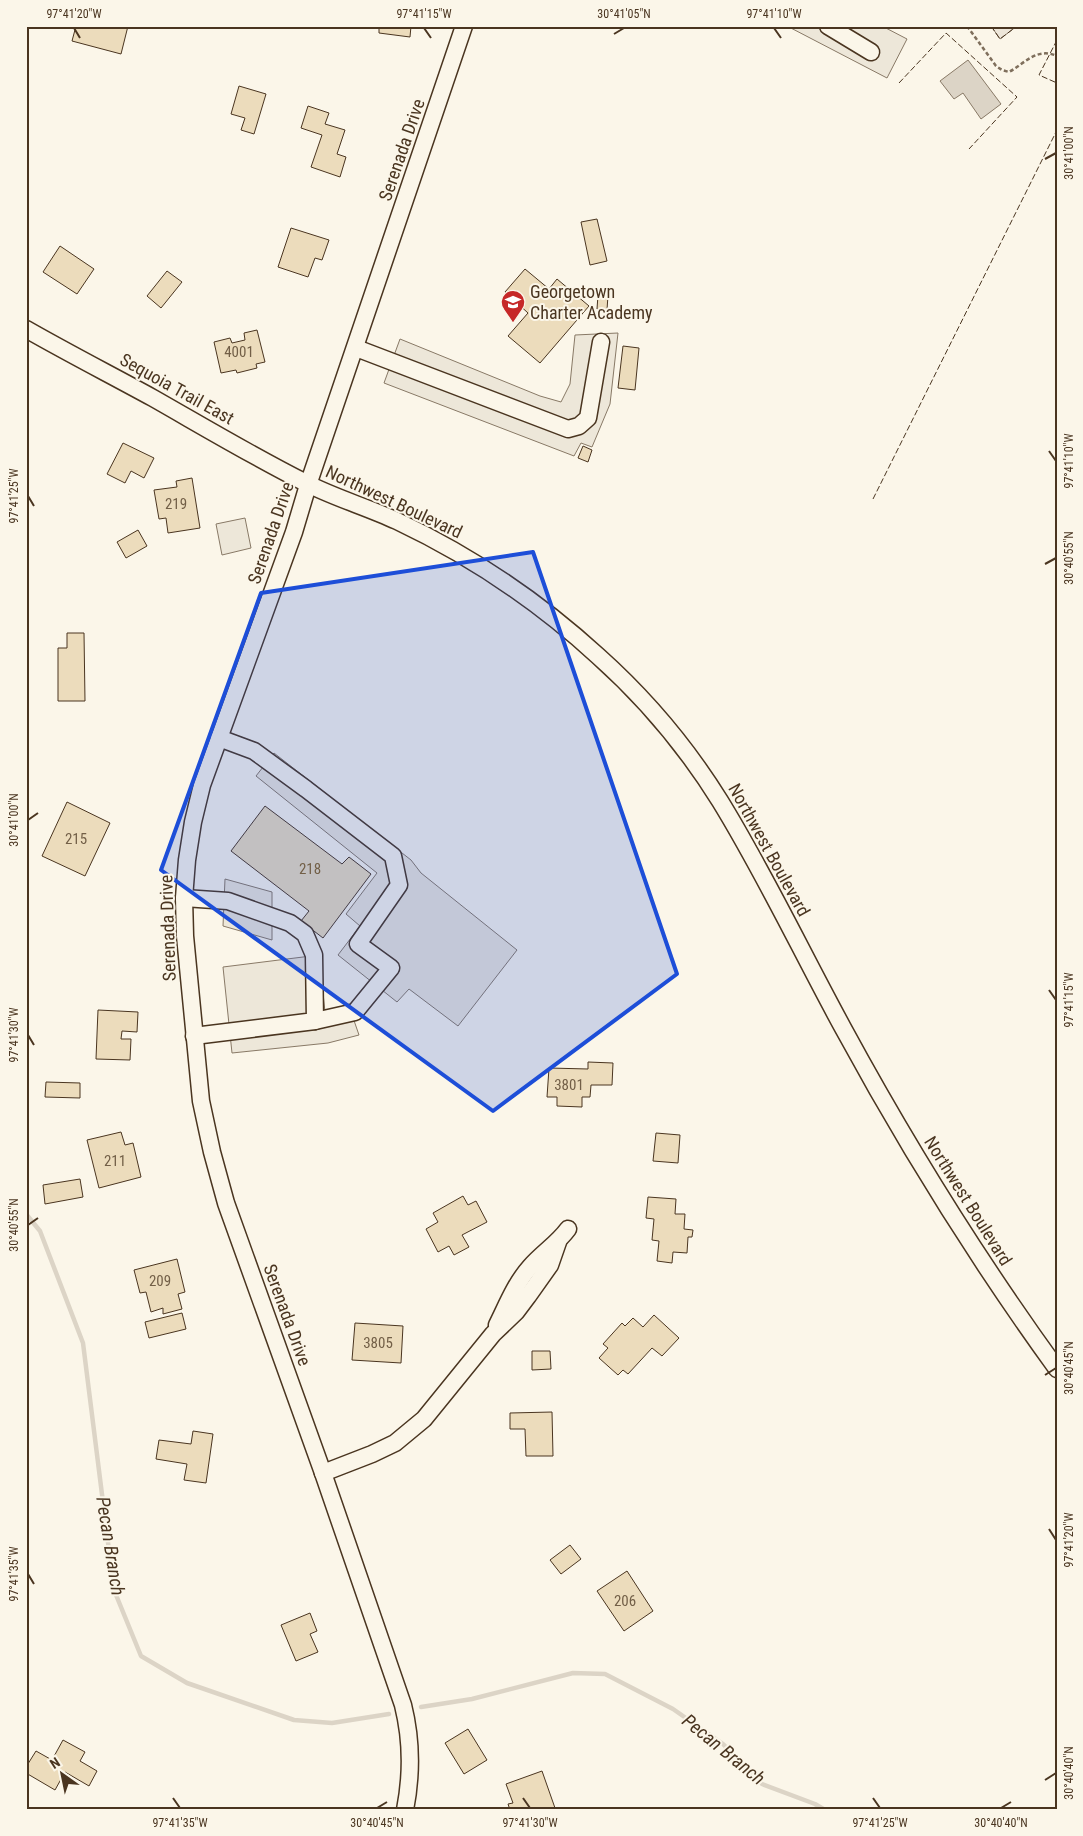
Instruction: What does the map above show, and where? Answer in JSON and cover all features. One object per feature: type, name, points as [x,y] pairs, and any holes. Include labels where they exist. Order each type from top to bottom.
[{"type":"street","name":"Serenada Drive","points":[[405,1810],[411,1752],[408,1726],[388,1659],[226,1204],[212,1152],[201,1100],[185,936],[184,898],[193,822],[202,785],[294,532],[308,485],[464,26]]},
{"type":"street","points":[[828,26],[871,52]]},
{"type":"street","name":"Sequoia Trail East","points":[[26,329],[308,485]]},
{"type":"street","points":[[356,348],[568,430],[579,426],[588,418],[601,342]]},
{"type":"street","name":"Northwest Boulevard","points":[[308,485],[398,522],[480,565],[565,626],[602,658],[650,708],[685,751],[719,799],[748,849],[844,1030],[917,1159],[998,1286],[1057,1369]]},
{"type":"street","points":[[194,1036],[315,1021],[355,1012],[391,968],[358,944],[399,885],[393,856],[254,751],[218,738]]},
{"type":"street","points":[[184,898],[228,901],[290,923],[305,934],[314,955],[315,1021]]},
{"type":"street","points":[[323,1473],[372,1454],[405,1436],[433,1410],[493,1334],[518,1282],[541,1256],[558,1242],[568,1228]]},
{"type":"path","points":[[967,26],[996,66],[1002,70],[1008,72],[1035,55],[1050,53],[1057,56]]},
{"type":"highlighted area","points":[[533,552],[677,974],[493,1111],[161,870],[261,593]]},
{"type":"shaded area","points":[[787,26],[882,26],[907,39],[887,78]]},
{"type":"shaded area","points":[[991,26],[1017,26],[1000,39]]},
{"type":"shaded area","points":[[968,60],[1001,104],[981,119],[963,93],[954,99],[940,81]]},
{"type":"shaded area","points":[[618,333],[610,404],[592,447],[581,443],[574,456],[384,383],[400,339],[540,396],[561,402],[570,384],[575,335]]},
{"type":"shaded area","points":[[245,518],[251,548],[222,555],[216,524]]},
{"type":"shaded area","points":[[274,753],[411,860],[421,873],[517,950],[458,1026],[409,989],[397,1002],[338,955],[360,926],[346,914],[377,873],[256,776]]},
{"type":"shaded area","points":[[225,879],[272,892],[272,940],[223,926]]},
{"type":"shaded area","points":[[319,955],[325,1012],[349,1006],[359,1035],[328,1043],[232,1053],[223,967]]},
{"type":"building","points":[[76,26],[128,26],[121,54],[72,41]]},
{"type":"building","points":[[379,26],[411,26],[410,37],[379,33]]},
{"type":"building","points":[[239,86],[266,94],[254,134],[241,130],[245,118],[231,114]]},
{"type":"building","points":[[308,106],[329,113],[325,124],[345,130],[337,154],[346,157],[340,177],[311,167],[322,135],[301,128]]},
{"type":"building","points":[[597,219],[607,261],[590,265],[581,222]]},
{"type":"building","points":[[291,228],[329,240],[322,260],[315,258],[308,277],[278,267]]},
{"type":"building","points":[[60,246],[94,269],[77,294],[43,272]]},
{"type":"building","points":[[525,269],[549,289],[557,279],[589,306],[540,363],[508,336],[528,313],[505,292]]},
{"type":"building","points":[[167,271],[182,282],[161,308],[147,296]]},
{"type":"building","points":[[598,295],[608,295],[607,310],[597,309]]},
{"type":"building","points":[[257,330],[265,362],[256,364],[257,368],[237,373],[236,370],[221,373],[214,342],[230,338],[232,343],[245,340],[244,333]]},
{"type":"building","points":[[623,346],[639,348],[635,390],[618,388]]},
{"type":"building","points":[[123,443],[154,458],[144,478],[131,471],[125,483],[107,474]]},
{"type":"building","points":[[583,446],[592,450],[588,462],[578,458]]},
{"type":"building","points":[[192,478],[200,528],[168,533],[166,518],[159,519],[154,490],[177,487],[176,481]]},
{"type":"building","points":[[138,530],[147,546],[126,558],[117,542]]},
{"type":"building","points":[[67,633],[84,633],[85,701],[58,701],[58,648],[67,648]]},
{"type":"building","points":[[67,802],[110,823],[85,876],[42,856]]},
{"type":"building","points":[[265,806],[342,864],[349,857],[371,874],[323,938],[301,921],[309,911],[231,851]]},
{"type":"building","points":[[98,1010],[138,1012],[137,1032],[122,1031],[121,1039],[131,1039],[130,1060],[96,1059]]},
{"type":"building","points":[[588,1062],[613,1063],[612,1085],[591,1085],[590,1097],[582,1097],[582,1107],[557,1106],[557,1097],[547,1097],[549,1068],[588,1069]]},
{"type":"building","points":[[46,1082],[80,1083],[80,1098],[45,1097]]},
{"type":"building","points":[[121,1132],[125,1145],[133,1143],[141,1177],[99,1188],[87,1140]]},
{"type":"building","points":[[656,1133],[680,1135],[678,1163],[653,1161]]},
{"type":"building","points":[[80,1179],[83,1197],[45,1204],[43,1185]]},
{"type":"building","points":[[463,1196],[468,1205],[476,1201],[487,1222],[462,1235],[469,1247],[454,1255],[449,1246],[438,1252],[426,1229],[438,1222],[433,1213]]},
{"type":"building","points":[[648,1197],[676,1199],[675,1214],[685,1214],[684,1229],[693,1230],[692,1237],[688,1237],[687,1253],[673,1252],[672,1263],[657,1261],[659,1241],[652,1240],[654,1219],[646,1218]]},
{"type":"building","points":[[177,1259],[185,1292],[178,1294],[182,1309],[163,1314],[163,1308],[151,1312],[146,1292],[140,1293],[134,1270]]},
{"type":"building","points":[[182,1313],[186,1329],[149,1338],[145,1322]]},
{"type":"building","points":[[654,1315],[679,1338],[662,1356],[652,1348],[628,1374],[623,1370],[618,1375],[599,1358],[608,1348],[603,1344],[622,1323],[625,1326],[633,1318],[643,1327]]},
{"type":"building","points":[[355,1323],[403,1326],[401,1363],[352,1360]]},
{"type":"building","points":[[532,1351],[550,1351],[551,1369],[532,1370]]},
{"type":"building","points":[[552,1412],[553,1456],[526,1456],[525,1429],[510,1429],[510,1413]]},
{"type":"building","points":[[193,1431],[213,1434],[206,1483],[184,1480],[187,1464],[156,1459],[159,1440],[191,1444]]},
{"type":"building","points":[[570,1545],[581,1559],[561,1574],[550,1560]]},
{"type":"building","points":[[627,1571],[653,1611],[624,1631],[597,1591]]},
{"type":"building","points":[[310,1613],[317,1631],[310,1634],[318,1652],[296,1661],[281,1625]]},
{"type":"building","points":[[468,1729],[487,1760],[464,1774],[445,1743]]},
{"type":"building","points":[[63,1740],[85,1752],[80,1761],[97,1771],[89,1786],[65,1772],[55,1790],[26,1773],[26,1767],[36,1751],[52,1760]]},
{"type":"building","points":[[542,1771],[555,1808],[549,1810],[510,1810],[508,1804],[513,1803],[506,1784]]},
{"type":"waterway","name":"Pecan Branch","points":[[26,1214],[40,1231],[83,1343],[114,1590],[141,1656],[187,1683],[294,1720],[332,1723],[389,1714]]},
{"type":"waterway","name":"Pecan Branch","points":[[421,1707],[472,1699],[573,1673],[605,1674],[673,1709],[723,1744],[762,1784],[815,1804],[825,1810]]},
{"type":"fence","points":[[991,26],[1000,39],[1017,26]]},
{"type":"fence","points":[[899,83],[946,33],[1017,97],[969,149]]},
{"type":"fence","points":[[1057,40],[1039,75],[1057,83]]},
{"type":"fence","points":[[873,499],[1057,130]]},
{"type":"place","name":"Georgetown Charter Academy","points":[[513,323]]}]
